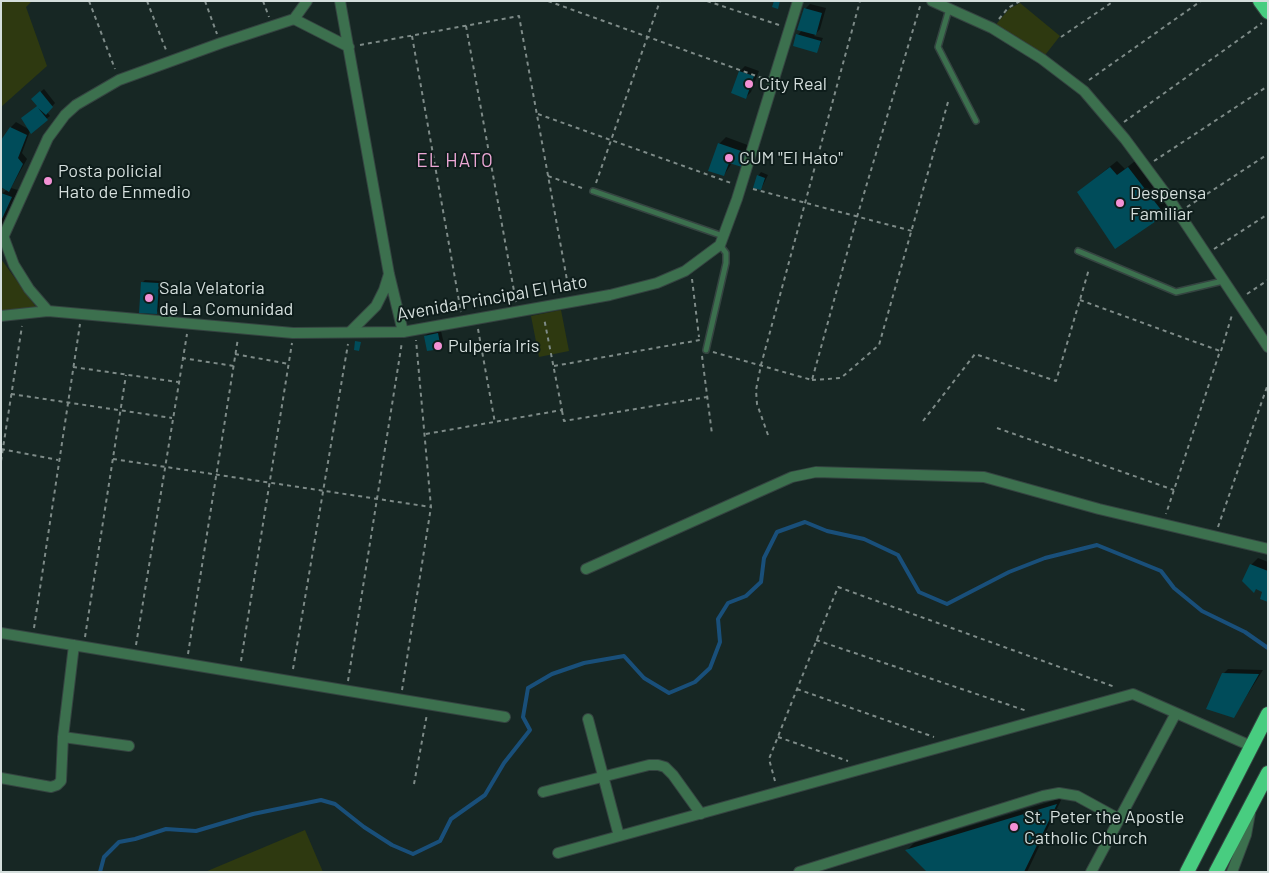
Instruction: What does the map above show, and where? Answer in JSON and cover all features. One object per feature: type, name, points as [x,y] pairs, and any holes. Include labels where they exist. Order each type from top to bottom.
[{"type":"highway","points":[[1260,1],[1268,12]]},
{"type":"highway","points":[[1187,872],[1268,714]]},
{"type":"highway","points":[[1216,872],[1253,799],[1264,788],[1268,773]]},
{"type":"street","points":[[48,311],[29,289],[14,265],[3,240],[48,138],[65,115],[94,93],[119,80],[294,19],[307,1]]},
{"type":"street","points":[[340,1],[389,274],[403,332]]},
{"type":"street","points":[[722,240],[741,186],[798,1]]},
{"type":"street","points":[[932,1],[992,28],[1042,59],[1079,88],[1116,127],[1146,167],[1268,347]]},
{"type":"street","points":[[294,19],[349,46]]},
{"type":"street","name":"Avenida Principal El Hato","points":[[1,316],[48,311],[293,333],[415,331],[657,284],[685,271],[722,240]]},
{"type":"street","points":[[350,332],[376,306],[389,274]]},
{"type":"street","points":[[586,569],[802,473],[984,478],[1099,510],[1163,523],[1268,549]]},
{"type":"street","points":[[1,633],[506,717]]},
{"type":"street","points":[[1,778],[51,787],[61,781],[63,737],[79,646]]},
{"type":"street","points":[[558,852],[779,793],[1045,717],[1133,694],[1251,746]]},
{"type":"street","points":[[1091,872],[1176,713]]},
{"type":"street","points":[[588,719],[619,836]]},
{"type":"street","points":[[63,737],[128,746]]},
{"type":"street","points":[[543,792],[649,765],[665,767],[701,814]]},
{"type":"street","points":[[799,872],[1060,793],[1077,796],[1119,819]]},
{"type":"street","points":[[1232,872],[1246,835],[1253,799]]},
{"type":"lane","points":[[949,9],[938,47],[976,121]]},
{"type":"lane","points":[[593,192],[722,240],[726,253],[726,263],[706,350]]},
{"type":"lane","points":[[1078,251],[1176,292],[1224,281]]},
{"type":"path","points":[[89,1],[119,80]]},
{"type":"path","points":[[147,1],[170,62]]},
{"type":"path","points":[[205,1],[221,43]]},
{"type":"path","points":[[263,1],[272,26]]},
{"type":"path","points":[[548,1],[773,82]]},
{"type":"path","points":[[548,176],[593,192],[660,1]]},
{"type":"path","points":[[708,1],[789,29]]},
{"type":"path","points":[[768,435],[757,404],[756,390],[761,365],[860,1]]},
{"type":"path","points":[[812,380],[857,217],[922,1]]},
{"type":"path","points":[[992,28],[1008,8],[1020,1]]},
{"type":"path","points":[[1061,37],[1114,1]]},
{"type":"path","points":[[1079,88],[1200,1]]},
{"type":"path","points":[[349,46],[519,16],[569,292]]},
{"type":"path","points":[[1116,127],[1268,19]]},
{"type":"path","points":[[466,26],[518,312]]},
{"type":"path","points":[[412,35],[463,322]]},
{"type":"path","points":[[1146,167],[1268,86]]},
{"type":"path","points":[[706,350],[812,380],[841,378],[879,346],[948,102]]},
{"type":"path","points":[[537,114],[741,186],[912,231]]},
{"type":"path","points":[[1178,212],[1268,154]]},
{"type":"path","points":[[1206,254],[1268,214]]},
{"type":"path","points":[[923,421],[975,354],[1056,380],[1089,269]]},
{"type":"path","points":[[1163,523],[1237,300],[1268,280]]},
{"type":"path","points":[[1080,300],[1220,351]]},
{"type":"path","points":[[542,307],[564,421],[707,397]]},
{"type":"path","points":[[1,461],[24,313]]},
{"type":"path","points":[[32,638],[81,313]]},
{"type":"path","points":[[476,319],[494,423]]},
{"type":"path","points":[[135,655],[188,324]]},
{"type":"path","points":[[187,664],[239,328]]},
{"type":"path","points":[[400,700],[432,507],[415,331]]},
{"type":"path","points":[[291,681],[350,332]]},
{"type":"path","points":[[347,691],[403,332]]},
{"type":"path","points":[[239,673],[293,333]]},
{"type":"path","points":[[554,366],[700,340]]},
{"type":"path","points":[[235,354],[289,364]]},
{"type":"path","points":[[182,358],[234,366]]},
{"type":"path","points":[[73,367],[178,382]]},
{"type":"path","points":[[79,646],[113,459],[126,375]]},
{"type":"path","points":[[1215,536],[1268,384]]},
{"type":"path","points":[[12,394],[172,418]]},
{"type":"path","points":[[426,434],[562,410]]},
{"type":"path","points":[[997,428],[1174,490]]},
{"type":"path","points":[[2,450],[59,460]]},
{"type":"path","points":[[113,459],[432,507]]},
{"type":"path","points":[[779,793],[769,759],[838,587],[1133,694]]},
{"type":"path","points":[[816,640],[1045,717]]},
{"type":"path","points":[[797,690],[953,743]]},
{"type":"path","points":[[414,784],[429,704]]},
{"type":"path","points":[[778,737],[866,768]]},
{"type":"green space","points":[[1,1],[32,1],[26,7],[47,66],[1,107]]},
{"type":"green space","points":[[1020,3],[1060,36],[1042,59],[993,28],[1009,9]]},
{"type":"green space","points":[[1,259],[36,307],[1,313]]},
{"type":"green space","points":[[561,310],[569,351],[539,357],[531,316]]},
{"type":"green space","points":[[305,830],[323,872],[205,872]]},
{"type":"building","points":[[774,1],[780,1],[778,9],[772,7]]},
{"type":"building","points":[[804,8],[822,13],[816,35],[797,30]]},
{"type":"building","points":[[796,34],[821,41],[817,53],[793,46]]},
{"type":"building","points":[[739,71],[754,76],[746,99],[731,93]]},
{"type":"building","points":[[40,91],[53,107],[46,115],[38,108],[48,120],[31,134],[21,118],[37,106],[31,99]]},
{"type":"building","points":[[10,127],[27,135],[18,158],[23,164],[9,192],[1,187],[1,140]]},
{"type":"building","name":"CUM \"El Hato\"","points":[[718,143],[747,153],[742,167],[729,163],[724,176],[708,171]]},
{"type":"building","name":"Despensa Familiar","points":[[1110,167],[1117,175],[1128,167],[1165,215],[1115,249],[1077,192]]},
{"type":"building","points":[[757,175],[765,178],[761,190],[753,188]]},
{"type":"building","points":[[1,193],[12,197],[1,221]]},
{"type":"building","name":"Sala Velatoria de La Comunidad","points":[[141,282],[159,283],[157,314],[139,313]]},
{"type":"building","points":[[438,333],[441,349],[427,351],[424,336]]},
{"type":"building","points":[[355,341],[361,342],[359,351],[354,350]]},
{"type":"building","points":[[1250,564],[1268,571],[1268,602],[1260,599],[1262,592],[1256,589],[1254,593],[1242,581]]},
{"type":"building","points":[[1222,673],[1259,674],[1234,718],[1206,709]]},
{"type":"building","name":"St. Peter the Apostle Catholic Church","points":[[1057,804],[1024,872],[927,872],[905,850]]},
{"type":"waterway","points":[[100,872],[104,857],[119,842],[166,829],[196,831],[253,814],[321,800],[335,804],[364,827],[392,845],[413,854],[440,841],[451,819],[485,795],[504,763],[530,730],[523,717],[528,688],[552,674],[584,663],[624,656],[644,678],[669,693],[695,682],[710,668],[720,642],[718,619],[728,603],[746,596],[761,582],[764,558],[777,532],[805,522],[827,531],[864,539],[898,555],[919,592],[947,604],[1009,572],[1045,558],[1097,545],[1161,571],[1174,588],[1202,611],[1245,632],[1268,648]]},
{"type":"place","name":"City Real","points":[[749,84]]},
{"type":"place","name":"CUM \"El Hato\"","points":[[729,158]]},
{"type":"place","name":"Posta policial Hato de Enmedio","points":[[48,181]]},
{"type":"place","name":"Despensa Familiar","points":[[1120,203]]},
{"type":"place","name":"Sala Velatoria de La Comunidad","points":[[149,298]]},
{"type":"place","name":"Pulpería Iris","points":[[438,346]]},
{"type":"place","name":"St. Peter the Apostle Catholic Church","points":[[1014,827]]},
{"type":"district","name":"EL HATO","points":[[455,161]]}]
